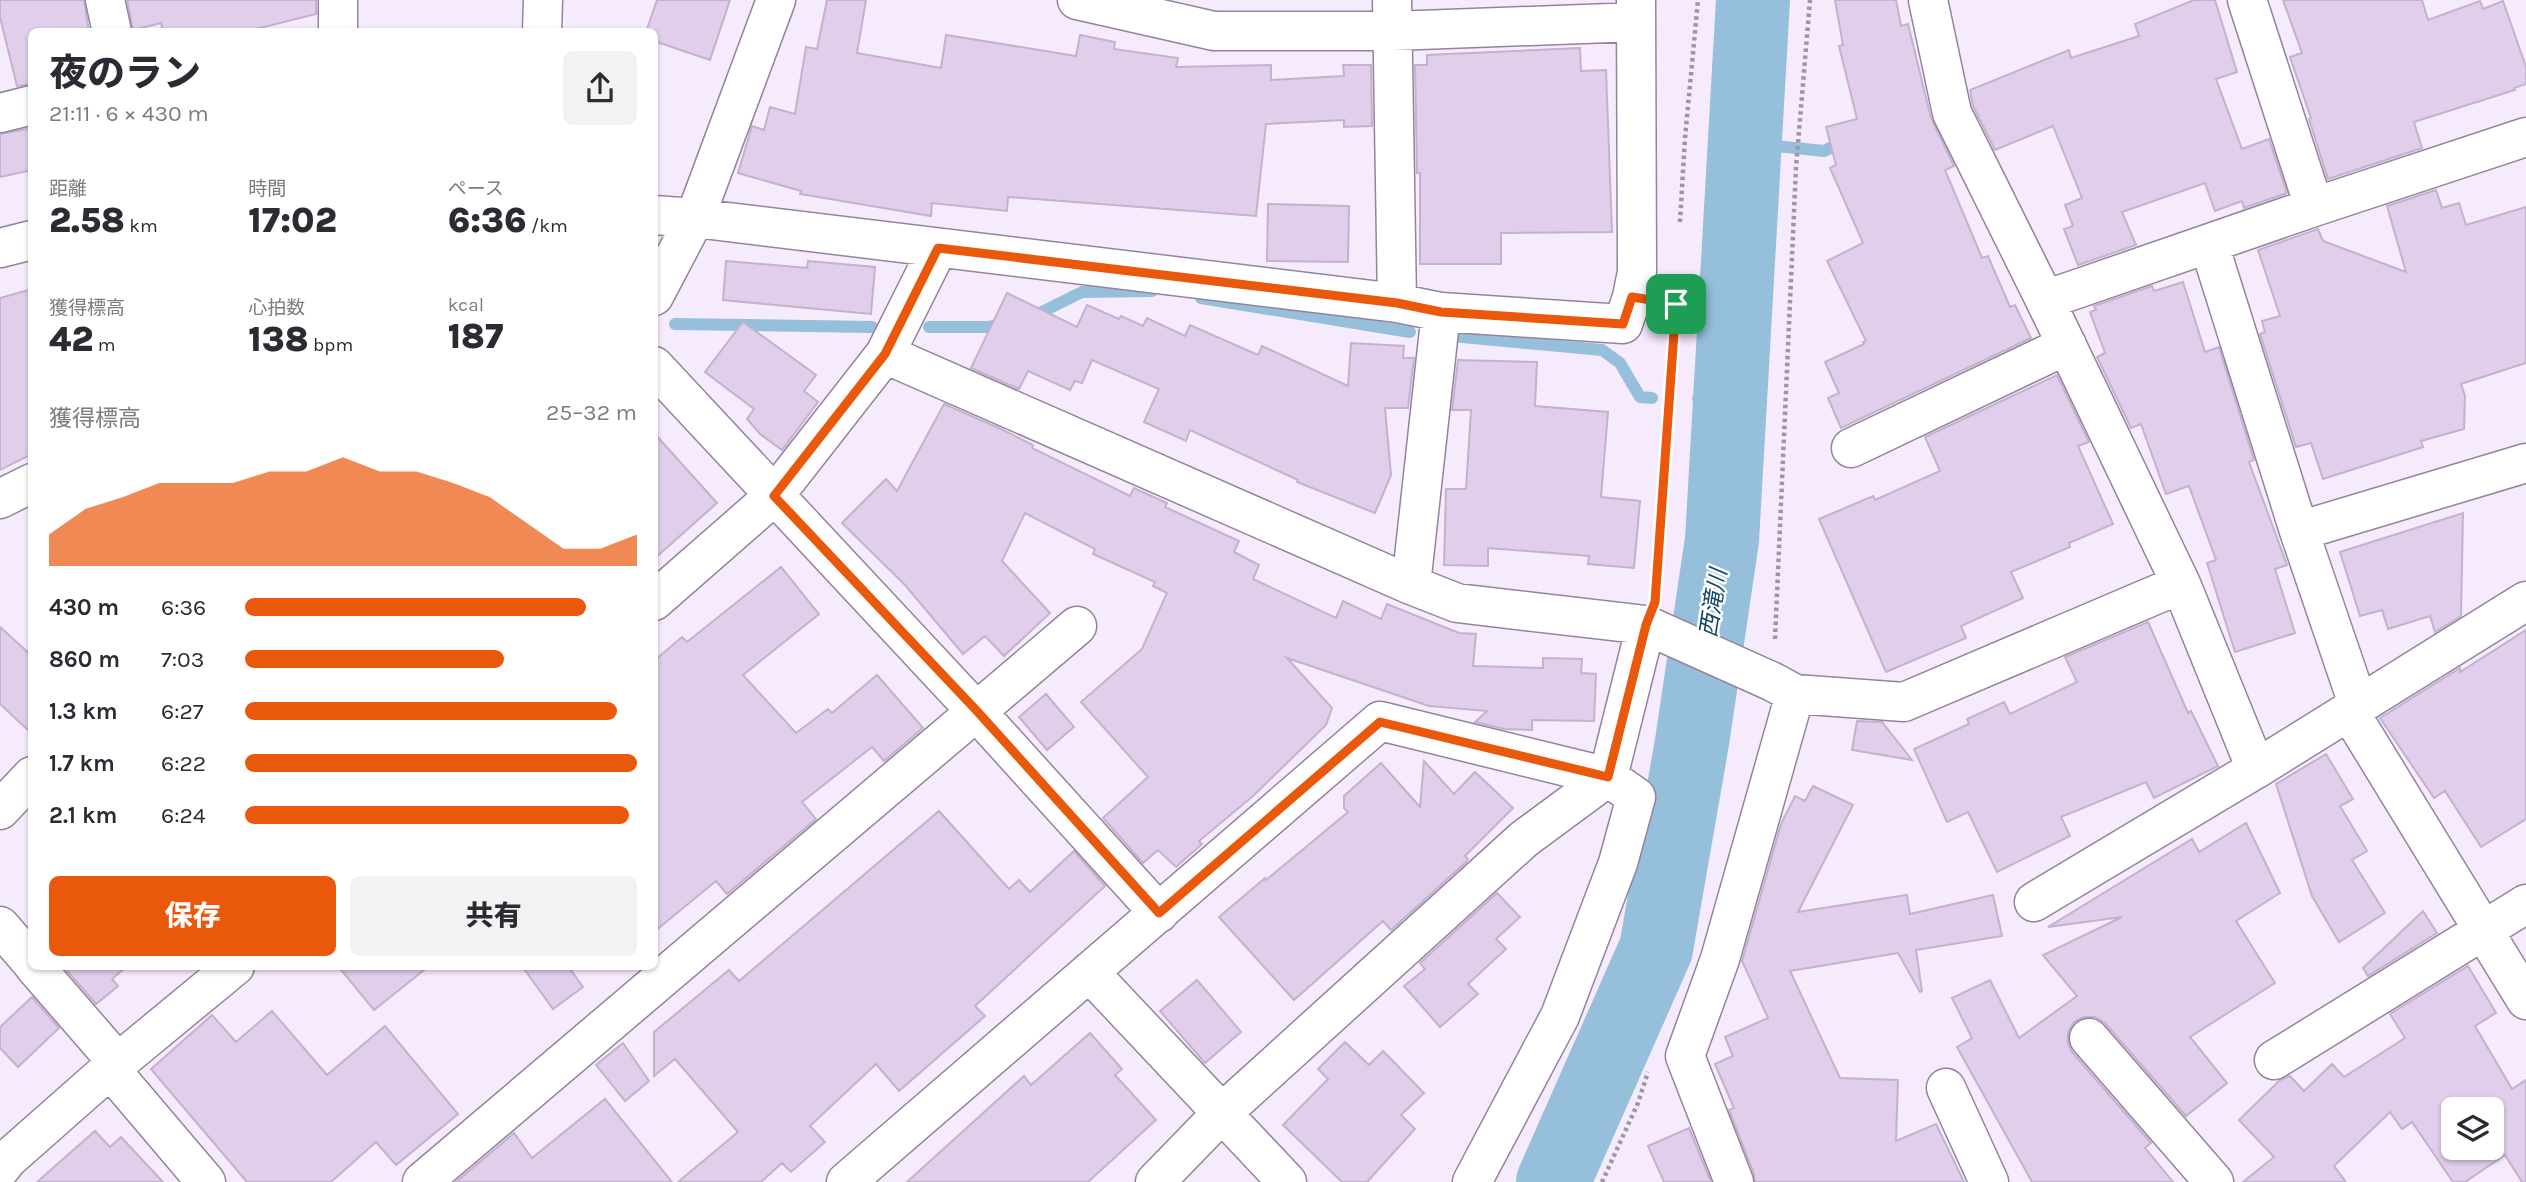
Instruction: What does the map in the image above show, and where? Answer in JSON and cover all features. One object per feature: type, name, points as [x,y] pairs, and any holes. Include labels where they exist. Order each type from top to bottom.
[{"type":"street","points":[[105,0],[111,28]]},
{"type":"street","points":[[338,0],[338,28]]},
{"type":"street","points":[[542,28],[543,0]]},
{"type":"street","points":[[658,288],[695,218],[776,0]]},
{"type":"street","points":[[1928,0],[1952,113],[2181,584],[2256,769]]},
{"type":"street","points":[[2247,0],[2314,207]]},
{"type":"street","points":[[658,215],[1397,303],[1441,312],[1623,324],[1637,272],[1636,11],[1392,16],[1214,31],[1090,1]]},
{"type":"street","points":[[1392,16],[1397,303]]},
{"type":"street","points":[[0,113],[28,106]]},
{"type":"street","points":[[2045,300],[2526,137]]},
{"type":"street","points":[[0,248],[28,241]]},
{"type":"street","points":[[2209,244],[2354,707],[2482,930],[2526,1000]]},
{"type":"street","points":[[658,598],[774,496],[885,354],[938,248]]},
{"type":"street","points":[[1411,585],[1441,312]]},
{"type":"street","points":[[1851,448],[2067,345]]},
{"type":"street","points":[[885,354],[1457,603],[1656,630],[1773,683],[1904,702],[2181,584]]},
{"type":"street","points":[[658,370],[976,710],[1159,913]]},
{"type":"street","points":[[2299,531],[2526,463]]},
{"type":"street","points":[[0,499],[28,485]]},
{"type":"street","points":[[2035,902],[2256,769],[2526,601]]},
{"type":"street","points":[[422,1182],[1077,626]]},
{"type":"street","points":[[1155,1182],[1223,1112],[1524,839],[1608,777],[1656,630]]},
{"type":"street","points":[[1734,1182],[1685,1056],[1720,959],[1773,683]]},
{"type":"street","points":[[846,1182],[1380,722],[1608,777],[1636,796],[1618,863],[1560,1016],[1472,1182]]},
{"type":"street","points":[[0,810],[28,780]]},
{"type":"street","points":[[2274,1060],[2526,904]]},
{"type":"street","points":[[0,926],[28,958]]},
{"type":"street","points":[[38,970],[206,1182]]},
{"type":"street","points":[[0,1169],[114,1066],[230,970]]},
{"type":"street","points":[[1088,972],[1287,1182]]},
{"type":"street","points":[[2089,1038],[2214,1182]]},
{"type":"street","points":[[1946,1088],[1989,1182]]},
{"type":"path","points":[[1680,235],[1685,138],[1698,0]]},
{"type":"path","points":[[1773,683],[1796,167],[1810,0]]},
{"type":"path","points":[[1656,630],[1655,602],[1677,290]]},
{"type":"path","points":[[1632,297],[1676,304]]},
{"type":"path","points":[[1602,1182],[1638,1103],[1651,1064]]},
{"type":"building","points":[[0,0],[84,0],[88,28],[28,28],[28,85],[17,86],[0,17]]},
{"type":"building","points":[[127,0],[316,0],[316,14],[260,28],[162,28],[161,23],[133,28]]},
{"type":"building","points":[[657,0],[730,0],[710,60],[658,42],[658,28],[647,28]]},
{"type":"building","points":[[827,0],[866,0],[857,53],[941,68],[946,35],[1076,56],[1080,35],[1115,42],[1114,49],[1178,58],[1176,67],[1271,65],[1271,80],[1344,76],[1343,65],[1371,65],[1372,126],[1344,127],[1344,120],[1266,124],[1256,216],[1008,197],[1007,211],[932,203],[931,216],[800,194],[801,191],[738,173],[752,126],[764,130],[770,107],[795,114],[806,47],[817,49]]},
{"type":"building","points":[[1835,0],[1896,0],[1901,26],[1908,24],[1931,118],[1954,166],[1945,170],[1982,258],[1988,256],[2010,307],[2015,305],[2031,338],[1841,428],[1828,398],[1839,393],[1825,362],[1866,341],[1827,261],[1863,243],[1830,168],[1836,165],[1826,127],[1857,119],[1839,46],[1843,45]]},
{"type":"building","points":[[2194,0],[2215,0],[2237,72],[2216,79],[2242,149],[2269,139],[2287,193],[2244,208],[2242,201],[2215,211],[2205,183],[2122,212],[2136,245],[2078,265],[2064,229],[2073,226],[2065,205],[2082,198],[2053,126],[1995,150],[1973,106],[1970,90],[2069,50],[2071,58],[2139,36],[2135,24]]},
{"type":"building","points":[[2283,0],[2422,0],[2428,20],[2480,1],[2483,9],[2503,1],[2526,67],[2526,84],[2514,88],[2515,90],[2414,122],[2422,148],[2328,179],[2290,57],[2302,53]]},
{"type":"building","points":[[1580,48],[1581,71],[1606,70],[1612,232],[1501,233],[1501,264],[1420,264],[1420,173],[1417,173],[1415,65],[1427,65],[1427,55]]},
{"type":"building","points":[[28,129],[28,171],[0,177],[0,134]]},
{"type":"building","points":[[2436,190],[2442,208],[2459,203],[2466,225],[2526,207],[2526,363],[2461,384],[2465,396],[2464,429],[2421,441],[2423,447],[2323,479],[2311,443],[2296,447],[2260,334],[2265,332],[2262,321],[2280,316],[2258,250],[2318,229],[2323,241],[2406,272],[2387,206]]},
{"type":"building","points":[[1268,204],[1349,206],[1348,262],[1267,261]]},
{"type":"building","points":[[726,261],[807,268],[808,261],[875,267],[871,314],[723,300]]},
{"type":"building","points":[[2183,282],[2205,352],[2219,347],[2254,460],[2249,462],[2287,565],[2275,569],[2295,633],[2235,652],[2207,563],[2216,560],[2189,486],[2166,494],[2141,424],[2131,428],[2097,357],[2105,353],[2090,312],[2096,310],[2094,306],[2152,286],[2154,291]]},
{"type":"building","points":[[28,290],[28,456],[0,470],[0,298]]},
{"type":"building","points":[[1007,293],[1077,327],[1087,305],[1143,326],[1147,318],[1185,336],[1190,325],[1258,355],[1262,346],[1348,386],[1351,343],[1404,346],[1403,358],[1414,358],[1408,408],[1385,408],[1391,475],[1375,513],[1297,482],[1298,480],[1190,430],[1186,441],[1144,422],[1159,389],[1092,360],[1082,383],[1075,381],[1070,390],[1028,371],[1019,389],[971,368]]},
{"type":"building","points":[[743,322],[816,375],[804,391],[818,402],[782,450],[760,434],[747,419],[754,409],[705,372]]},
{"type":"building","points":[[1458,360],[1537,362],[1535,406],[1608,412],[1601,497],[1640,501],[1634,568],[1588,564],[1589,556],[1488,548],[1488,566],[1444,565],[1446,489],[1466,489],[1471,410],[1452,410]]},
{"type":"building","points":[[2057,375],[2089,442],[2078,446],[2113,524],[2069,543],[2070,547],[2011,572],[2023,598],[1961,626],[1966,638],[1886,672],[1819,519],[1873,496],[1875,500],[1940,471],[1925,437]]},
{"type":"building","points":[[944,404],[1001,429],[1033,445],[1032,448],[1130,496],[1134,488],[1167,503],[1165,507],[1239,541],[1234,552],[1259,565],[1253,579],[1336,618],[1343,601],[1381,619],[1387,604],[1459,633],[1476,634],[1473,666],[1543,668],[1543,658],[1582,659],[1581,673],[1596,674],[1594,721],[1532,720],[1532,730],[1504,729],[1475,722],[1487,711],[1429,706],[1287,658],[1332,708],[1326,725],[1253,796],[1199,841],[1202,844],[1176,867],[1158,850],[1143,863],[1103,818],[1148,777],[1081,702],[1142,649],[1167,593],[1153,586],[1155,582],[1093,554],[1095,549],[1025,513],[1002,561],[1050,613],[1004,656],[985,636],[963,654],[905,585],[842,523],[886,479],[897,491]]},
{"type":"building","points":[[658,437],[717,503],[658,555]]},
{"type":"building","points":[[2463,513],[2461,616],[2435,632],[2430,616],[2388,629],[2382,610],[2360,616],[2340,552]]},
{"type":"building","points":[[781,567],[819,614],[743,675],[796,733],[828,709],[832,713],[877,675],[923,728],[884,761],[872,747],[802,802],[816,819],[727,894],[716,881],[658,929],[658,658],[682,637],[687,642]]},
{"type":"building","points":[[2148,622],[2188,713],[2191,711],[2218,766],[2154,798],[2146,782],[2061,817],[2070,836],[1997,872],[1968,812],[1947,822],[1914,749],[1969,724],[1967,719],[2004,702],[2010,714],[2077,682],[2065,657]]},
{"type":"building","points":[[0,627],[28,652],[28,730],[0,704]]},
{"type":"building","points":[[2526,630],[2526,819],[2481,847],[2445,791],[2434,798],[2380,718]]},
{"type":"building","points":[[1046,694],[1074,727],[1047,750],[1019,717]]},
{"type":"building","points":[[1857,721],[1882,722],[1912,760],[1852,750]]},
{"type":"building","points":[[2326,754],[2353,799],[2340,806],[2367,851],[2352,860],[2385,913],[2339,942],[2312,896],[2276,784]]},
{"type":"building","points":[[1424,761],[1454,794],[1475,772],[1513,808],[1465,856],[1468,859],[1466,862],[1391,930],[1383,921],[1294,1000],[1219,917],[1348,812],[1344,808],[1344,796],[1381,763],[1420,807]]},
{"type":"building","points":[[1813,786],[1853,805],[1798,912],[1907,895],[1910,914],[1993,895],[2002,936],[1916,950],[1920,992],[1898,953],[1790,971],[1840,1078],[1898,1080],[1896,1141],[1936,1124],[1964,1182],[1755,1182],[1729,1110],[1734,1108],[1715,1064],[1733,1056],[1725,1037],[1768,1018],[1742,961],[1781,824],[1795,796],[1805,801]]},
{"type":"building","points":[[939,811],[1009,889],[1019,880],[1030,892],[1074,851],[1105,886],[975,1006],[985,1016],[899,1091],[876,1064],[810,1126],[825,1142],[791,1172],[782,1163],[761,1182],[678,1182],[738,1132],[675,1059],[654,1076],[654,1032],[729,970],[739,981]]},
{"type":"building","points":[[2246,823],[2280,893],[2236,921],[2275,983],[2190,1037],[2227,1083],[2186,1116],[2105,1023],[2095,1017],[2084,1017],[2074,1022],[2068,1032],[2068,1043],[2072,1052],[2151,1143],[2145,1148],[2173,1182],[2032,1182],[1957,1047],[1972,1038],[1952,998],[1990,980],[2019,1038],[2077,996],[2043,955],[2122,917],[2048,927],[2192,839],[2199,852]]},
{"type":"building","points":[[1497,893],[1520,917],[1496,939],[1506,949],[1468,984],[1478,994],[1440,1027],[1404,986],[1425,969],[1420,963]]},
{"type":"building","points":[[2423,911],[2437,933],[2368,976],[2363,968]]},
{"type":"building","points":[[2468,966],[2496,1013],[2475,1026],[2512,1089],[2526,1080],[2526,1182],[2522,1182],[2504,1156],[2504,1097],[2441,1097],[2441,1160],[2498,1160],[2465,1182],[2453,1182],[2412,1122],[2402,1129],[2390,1112],[2334,1166],[2346,1182],[2243,1182],[2274,1157],[2239,1120],[2280,1080],[2290,1076],[2304,1091],[2332,1064],[2344,1077],[2405,1038],[2390,1014]]},
{"type":"building","points":[[66,970],[122,970],[112,979],[118,986],[96,1004]]},
{"type":"building","points":[[341,970],[424,970],[374,1010]]},
{"type":"building","points":[[525,970],[571,970],[583,987],[553,1009]]},
{"type":"building","points":[[1197,980],[1241,1032],[1205,1063],[1160,1011]]},
{"type":"building","points":[[32,997],[59,1028],[18,1067],[0,1048],[0,1027]]},
{"type":"building","points":[[272,1011],[327,1075],[385,1026],[458,1114],[396,1165],[376,1142],[331,1182],[247,1182],[151,1069],[212,1015],[236,1042]]},
{"type":"building","points":[[1090,1033],[1122,1069],[1115,1075],[1156,1120],[1088,1182],[907,1182],[1024,1076],[1031,1085]]},
{"type":"building","points":[[1345,1042],[1369,1065],[1383,1051],[1424,1093],[1401,1115],[1415,1129],[1367,1182],[1342,1182],[1283,1125],[1328,1079],[1318,1069]]},
{"type":"building","points":[[623,1043],[649,1081],[625,1101],[596,1065]]},
{"type":"building","points":[[605,1099],[672,1182],[456,1182],[514,1133],[532,1158]]},
{"type":"building","points":[[1689,1128],[1711,1182],[1664,1182],[1648,1146]]},
{"type":"building","points":[[95,1131],[110,1147],[121,1137],[163,1182],[37,1182]]},
{"type":"waterway","name":"西滝川","points":[[1553,1182],[1656,949],[1692,742],[1722,540],[1753,0]]},
{"type":"waterway","points":[[1745,143],[1824,151],[1847,140]]},
{"type":"waterway","points":[[1030,318],[1082,292],[1152,291]]},
{"type":"waterway","points":[[1201,298],[1410,332]]},
{"type":"waterway","points":[[929,327],[988,327],[1005,323]]},
{"type":"waterway","points":[[675,324],[872,327]]},
{"type":"waterway","points":[[1452,336],[1602,350],[1620,363],[1640,397],[1652,398]]},
{"type":"waterway","points":[[1698,398],[1730,399]]},
{"type":"route","points":[[938,248],[1397,303],[1441,312],[1623,324],[1632,297],[1676,304],[1655,602],[1646,625],[1608,777],[1380,722],[1159,913],[976,710],[774,496],[885,354],[938,248]]}]
